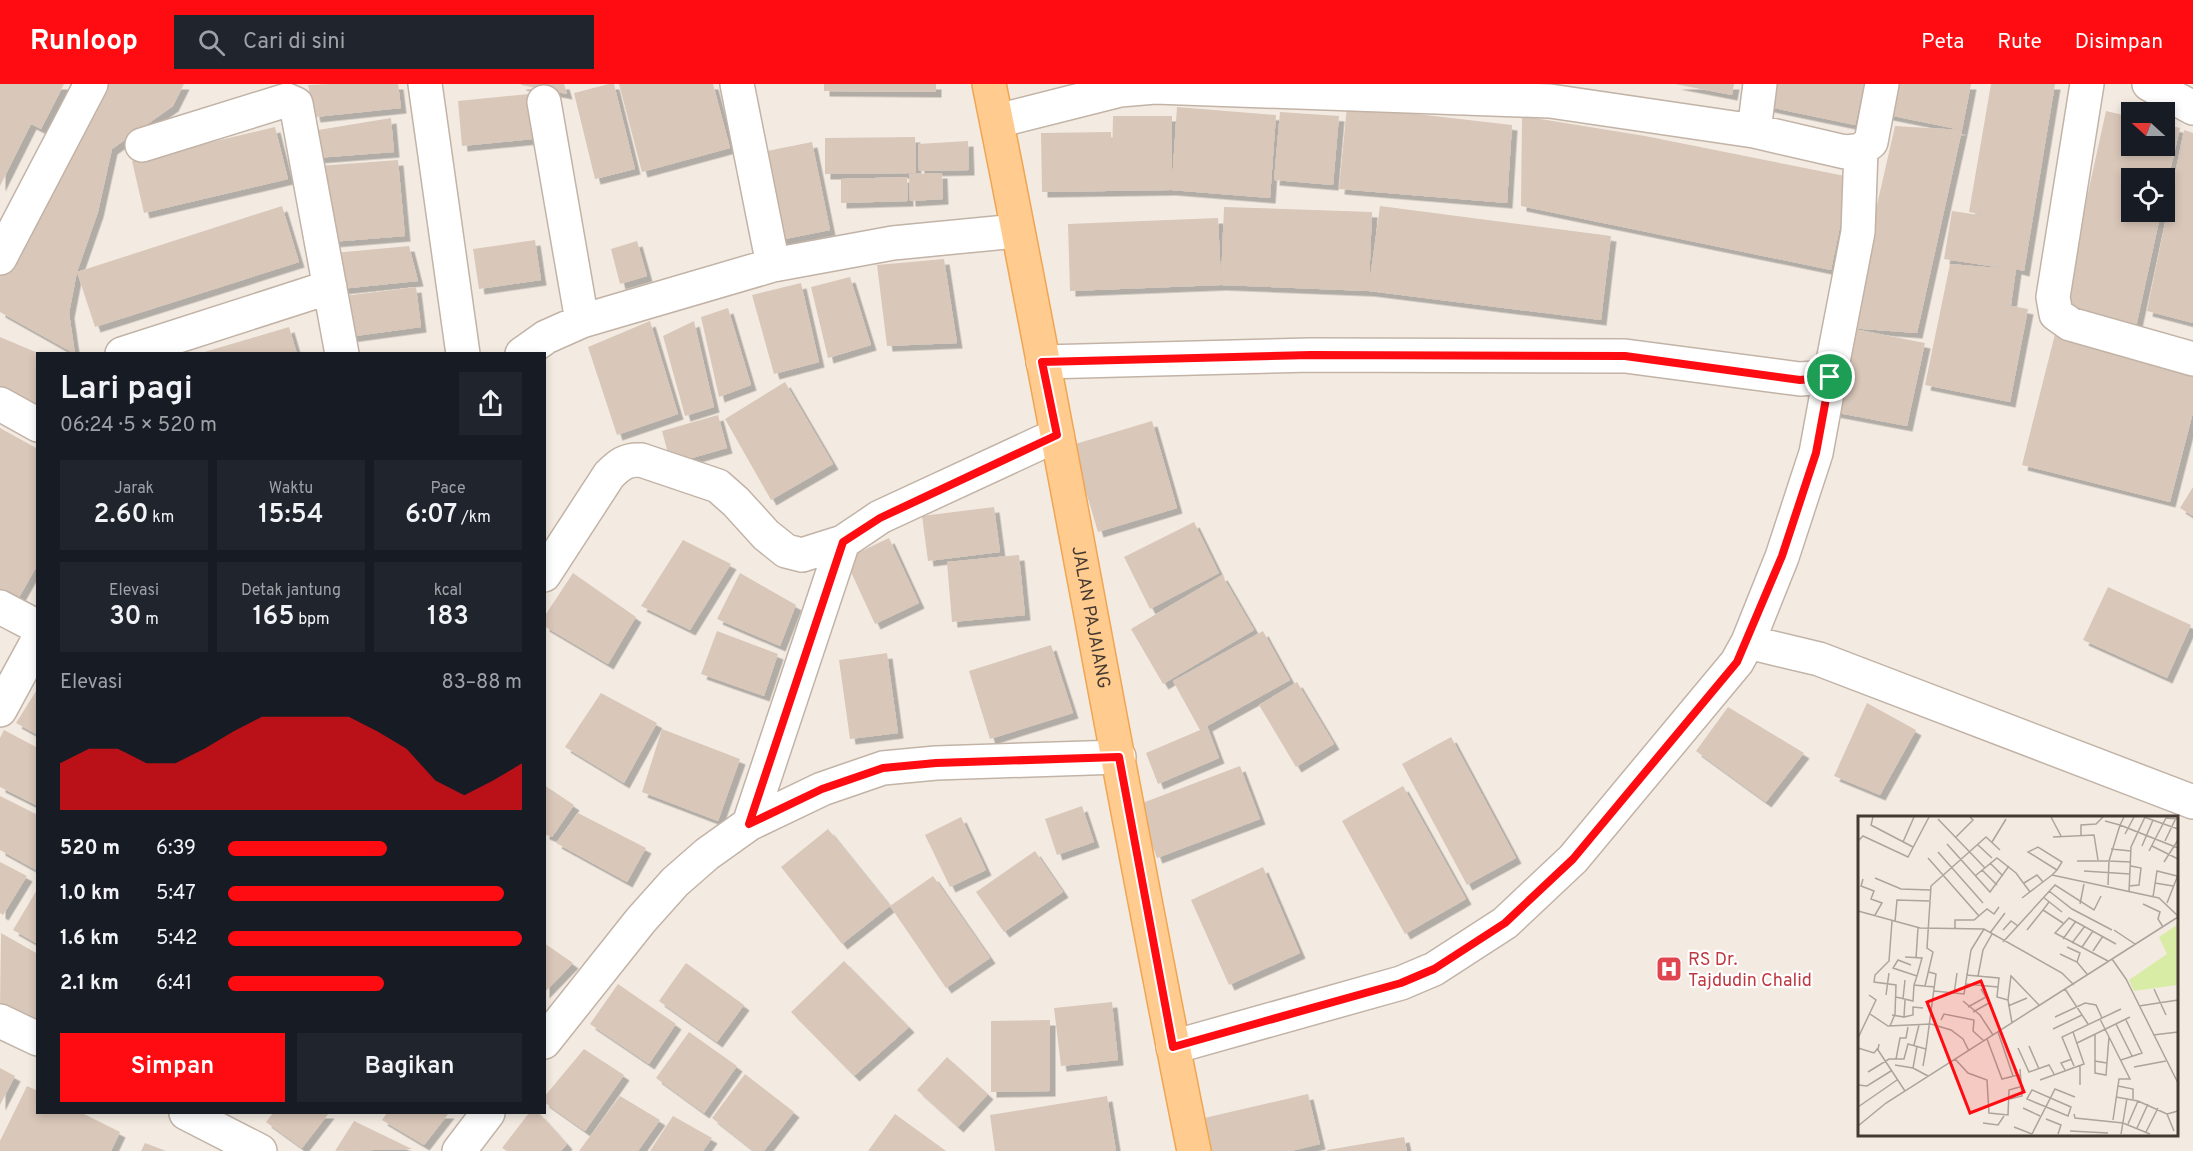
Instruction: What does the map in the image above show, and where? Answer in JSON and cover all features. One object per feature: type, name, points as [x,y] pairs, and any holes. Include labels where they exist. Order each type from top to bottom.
[{"type":"main road","name":"JALAN PAJAIANG","points":[[989,84],[1194,1151]]},
{"type":"street","points":[[0,258],[91,84]]},
{"type":"street","points":[[425,84],[463,352]]},
{"type":"street","points":[[737,84],[773,265]]},
{"type":"street","points":[[1754,131],[1760,84]]},
{"type":"street","points":[[997,121],[1138,87],[1551,93],[1754,131],[1845,152],[1862,150],[1871,142],[1882,84]]},
{"type":"street","points":[[2087,84],[2054,297],[2056,314],[2070,324],[2193,359]]},
{"type":"street","points":[[2149,84],[2193,108]]},
{"type":"street","points":[[142,145],[291,100],[298,107],[342,352]]},
{"type":"street","points":[[544,102],[582,321]]},
{"type":"street","points":[[1173,1047],[1401,983],[1434,969],[1505,923],[1573,859],[1737,662],[1748,642],[1782,556],[1816,453],[1858,232],[1862,150]]},
{"type":"street","points":[[525,352],[546,337],[582,321],[773,265],[893,243],[1017,231]]},
{"type":"street","points":[[128,352],[330,287]]},
{"type":"street","points":[[1042,362],[1311,355],[1625,356],[1800,380],[1830,377]]},
{"type":"street","points":[[0,404],[36,424]]},
{"type":"street","points":[[546,572],[609,475],[620,464],[630,460],[641,460],[718,486],[766,535],[786,551],[802,555],[843,542],[880,518],[1057,435]]},
{"type":"street","points":[[749,824],[843,542]]},
{"type":"street","points":[[0,607],[36,626]]},
{"type":"street","points":[[1748,642],[1819,659],[2193,802]]},
{"type":"street","points":[[0,710],[36,644]]},
{"type":"street","points":[[546,1039],[641,920],[675,882],[707,854],[749,824],[822,789],[883,768],[936,763],[1119,757]]},
{"type":"street","points":[[0,1021],[36,1038]]},
{"type":"street","points":[[188,1114],[260,1151]]},
{"type":"street","points":[[459,1151],[487,1114]]},
{"type":"building","points":[[0,84],[64,84],[41,129],[31,124],[0,186]]},
{"type":"building","points":[[97,84],[184,84],[173,106],[112,149],[98,212],[77,272],[69,313],[75,352],[71,352],[0,312],[0,272]]},
{"type":"building","points":[[398,84],[401,108],[315,117],[308,85]]},
{"type":"building","points":[[564,84],[567,94],[521,85]]},
{"type":"building","points":[[614,84],[635,169],[595,179],[574,93]]},
{"type":"building","points":[[619,84],[713,84],[730,148],[642,172]]},
{"type":"building","points":[[824,84],[936,84],[936,92],[824,91]]},
{"type":"building","points":[[1675,84],[1734,84],[1732,95]]},
{"type":"building","points":[[1768,84],[1864,84],[1855,125],[1764,106]]},
{"type":"building","points":[[1890,84],[1971,84],[1962,130],[1883,114]]},
{"type":"building","points":[[1991,84],[2055,84],[2024,271],[2016,269],[2011,305],[1985,301],[2028,309],[2010,402],[1925,385],[1950,264],[2010,269],[1944,259],[1952,211],[2000,218],[1969,212]]},
{"type":"building","points":[[529,94],[533,139],[462,146],[458,101]]},
{"type":"building","points":[[1347,106],[1512,125],[1507,203],[1339,189]]},
{"type":"building","points":[[1177,107],[1276,115],[1270,198],[1171,190],[1042,192],[1041,133],[1111,132],[1112,162],[1113,116],[1172,116],[1172,183]]},
{"type":"building","points":[[2106,111],[2121,114],[2121,156],[2174,156],[2171,168],[2121,168],[2121,222],[2159,222],[2136,327],[2062,311]]},
{"type":"building","points":[[1280,112],[1339,116],[1333,185],[1274,180]]},
{"type":"building","points":[[1522,116],[1645,136],[1850,177],[1831,270],[1521,206]]},
{"type":"building","points":[[391,118],[394,152],[316,158],[312,131]]},
{"type":"building","points":[[1895,126],[1962,130],[1917,333],[1849,328]]},
{"type":"building","points":[[275,127],[288,179],[144,213],[132,161]]},
{"type":"building","points":[[2175,127],[2180,128],[2175,150]]},
{"type":"building","points":[[2184,130],[2193,133],[2193,323],[2147,311],[2165,222],[2175,222],[2175,174]]},
{"type":"building","points":[[915,137],[916,173],[825,174],[825,138]]},
{"type":"building","points":[[968,141],[969,170],[919,171],[918,144]]},
{"type":"building","points":[[812,142],[830,230],[780,240],[762,152]]},
{"type":"building","points":[[398,160],[405,236],[331,242],[318,166]]},
{"type":"building","points":[[942,173],[943,199],[910,201],[909,174]]},
{"type":"building","points":[[907,177],[908,201],[841,203],[841,179]]},
{"type":"building","points":[[282,206],[299,262],[95,327],[77,272]]},
{"type":"building","points":[[1380,206],[1611,236],[1601,320],[1369,291],[1221,285],[1070,291],[1068,224],[1218,218],[1221,281],[1224,207],[1372,212],[1369,286]]},
{"type":"building","points":[[535,240],[541,280],[479,289],[473,249]]},
{"type":"building","points":[[637,241],[647,276],[620,284],[611,249]]},
{"type":"building","points":[[409,246],[418,281],[340,289],[334,253]]},
{"type":"building","points":[[944,259],[957,343],[887,346],[877,265]]},
{"type":"building","points":[[850,277],[871,345],[828,358],[811,287]]},
{"type":"building","points":[[801,283],[819,362],[774,374],[752,295]]},
{"type":"building","points":[[416,287],[421,327],[341,338],[336,297]]},
{"type":"building","points":[[728,308],[751,385],[719,397],[701,317]]},
{"type":"building","points":[[650,321],[678,414],[617,435],[588,347]]},
{"type":"building","points":[[694,321],[714,407],[685,416],[663,336]]},
{"type":"building","points":[[289,327],[296,352],[204,352]]},
{"type":"building","points":[[1849,328],[1925,343],[1907,426],[1833,412]]},
{"type":"building","points":[[2055,334],[2193,369],[2193,412],[2170,502],[2022,465]]},
{"type":"building","points":[[0,337],[36,352],[36,403],[0,388]]},
{"type":"building","points":[[785,382],[833,464],[771,500],[725,419]]},
{"type":"building","points":[[718,415],[727,448],[671,464],[662,431]]},
{"type":"building","points":[[1152,421],[1177,508],[1098,532],[1072,445]]},
{"type":"building","points":[[0,428],[36,448],[36,568],[17,601],[0,591]]},
{"type":"building","points":[[2193,487],[2193,516],[2180,508]]},
{"type":"building","points":[[994,507],[1000,552],[928,561],[922,516]]},
{"type":"building","points":[[1194,522],[1219,573],[1150,609],[1124,557]]},
{"type":"building","points":[[889,538],[919,603],[875,624],[845,559]]},
{"type":"building","points":[[683,540],[731,564],[690,630],[641,606]]},
{"type":"building","points":[[1019,555],[1025,615],[952,622],[947,562]]},
{"type":"building","points":[[573,573],[636,617],[608,664],[546,627],[546,614]]},
{"type":"building","points":[[740,573],[796,605],[780,646],[717,619]]},
{"type":"building","points":[[1222,575],[1254,630],[1163,684],[1131,629]]},
{"type":"building","points":[[2108,587],[2191,625],[2167,678],[2083,640]]},
{"type":"building","points":[[717,631],[778,654],[764,696],[701,674]]},
{"type":"building","points":[[1263,631],[1290,680],[1207,726],[1219,758],[1158,784],[1146,753],[1200,730],[1173,681]]},
{"type":"building","points":[[1051,645],[1073,713],[990,739],[969,671]]},
{"type":"building","points":[[887,653],[898,733],[850,739],[839,660]]},
{"type":"building","points":[[1297,682],[1334,744],[1296,767],[1259,705]]},
{"type":"building","points":[[36,691],[36,734],[16,723]]},
{"type":"building","points":[[601,693],[657,723],[624,783],[565,747]]},
{"type":"building","points":[[1867,703],[1916,730],[1880,795],[1834,776]]},
{"type":"building","points":[[1728,707],[1804,753],[1766,802],[1696,751]]},
{"type":"building","points":[[662,729],[740,759],[718,821],[642,792]]},
{"type":"building","points":[[4,730],[36,747],[36,805],[0,787],[0,738]]},
{"type":"building","points":[[1451,737],[1516,858],[1467,885],[1402,764]]},
{"type":"building","points":[[1240,766],[1260,819],[1157,858],[1137,805]]},
{"type":"building","points":[[546,786],[574,805],[552,837],[546,835]]},
{"type":"building","points":[[1403,786],[1466,899],[1405,934],[1342,821]]},
{"type":"building","points":[[0,796],[36,814],[36,870],[0,850]]},
{"type":"building","points":[[1082,806],[1094,842],[1057,855],[1045,819]]},
{"type":"building","points":[[578,813],[646,848],[627,882],[556,843]]},
{"type":"building","points":[[961,817],[986,870],[950,887],[925,835]]},
{"type":"building","points":[[828,829],[890,906],[842,944],[781,867]]},
{"type":"building","points":[[1035,851],[1063,892],[1004,932],[976,892]]},
{"type":"building","points":[[0,862],[27,876],[3,915],[0,913]]},
{"type":"building","points":[[1263,867],[1300,953],[1229,985],[1191,900]]},
{"type":"building","points":[[933,876],[990,958],[946,988],[890,906]]},
{"type":"building","points":[[36,891],[36,943],[13,930]]},
{"type":"building","points":[[1,933],[36,953],[36,1022],[0,1010]]},
{"type":"building","points":[[546,944],[573,963],[546,991]]},
{"type":"building","points":[[844,961],[909,1027],[854,1076],[791,1012]]},
{"type":"building","points":[[686,963],[744,1005],[717,1042],[659,1001]]},
{"type":"building","points":[[618,984],[676,1024],[649,1064],[590,1024]]},
{"type":"building","points":[[1112,1002],[1118,1060],[1061,1066],[1054,1008]]},
{"type":"building","points":[[1050,1020],[1050,1091],[991,1092],[991,1021]]},
{"type":"building","points":[[689,1032],[737,1066],[704,1113],[656,1078]]},
{"type":"building","points":[[584,1049],[624,1075],[585,1131],[546,1103],[546,1095]]},
{"type":"building","points":[[947,1057],[988,1094],[958,1127],[917,1090]]},
{"type":"building","points":[[0,1068],[15,1076],[0,1105]]},
{"type":"building","points":[[745,1074],[794,1112],[764,1151],[754,1151],[712,1118]]},
{"type":"building","points":[[27,1086],[36,1090],[36,1114],[84,1114],[120,1132],[111,1151],[0,1151],[0,1141]]},
{"type":"building","points":[[1308,1094],[1320,1144],[1291,1151],[1207,1151],[1200,1119]]},
{"type":"building","points":[[620,1096],[660,1120],[638,1151],[579,1151]]},
{"type":"building","points":[[1107,1096],[1116,1151],[995,1151],[990,1115]]},
{"type":"building","points":[[272,1114],[328,1114],[302,1148],[266,1122]]},
{"type":"building","points":[[386,1114],[448,1114],[424,1145],[382,1120]]},
{"type":"building","points":[[528,1114],[540,1114],[567,1144],[561,1151],[507,1151],[502,1148]]},
{"type":"building","points":[[895,1114],[946,1151],[868,1151]]},
{"type":"building","points":[[673,1116],[712,1138],[703,1151],[650,1151]]},
{"type":"building","points":[[354,1121],[412,1149],[335,1151]]},
{"type":"building","points":[[1404,1137],[1407,1151],[1327,1151],[1327,1150]]},
{"type":"building","points":[[145,1143],[166,1151],[141,1151]]},
{"type":"place","name":"RS Dr. Tajdudin Chalid","points":[[1669,969]]},
{"type":"route","points":[[1311,355],[1625,356],[1800,380],[1830,377],[1816,453],[1782,556],[1748,642],[1737,662],[1573,859],[1505,923],[1434,969],[1401,983],[1173,1047],[1148,927],[1119,757],[936,763],[883,768],[822,789],[749,824],[843,542],[880,518],[1057,435],[1042,362],[1311,355]]}]
